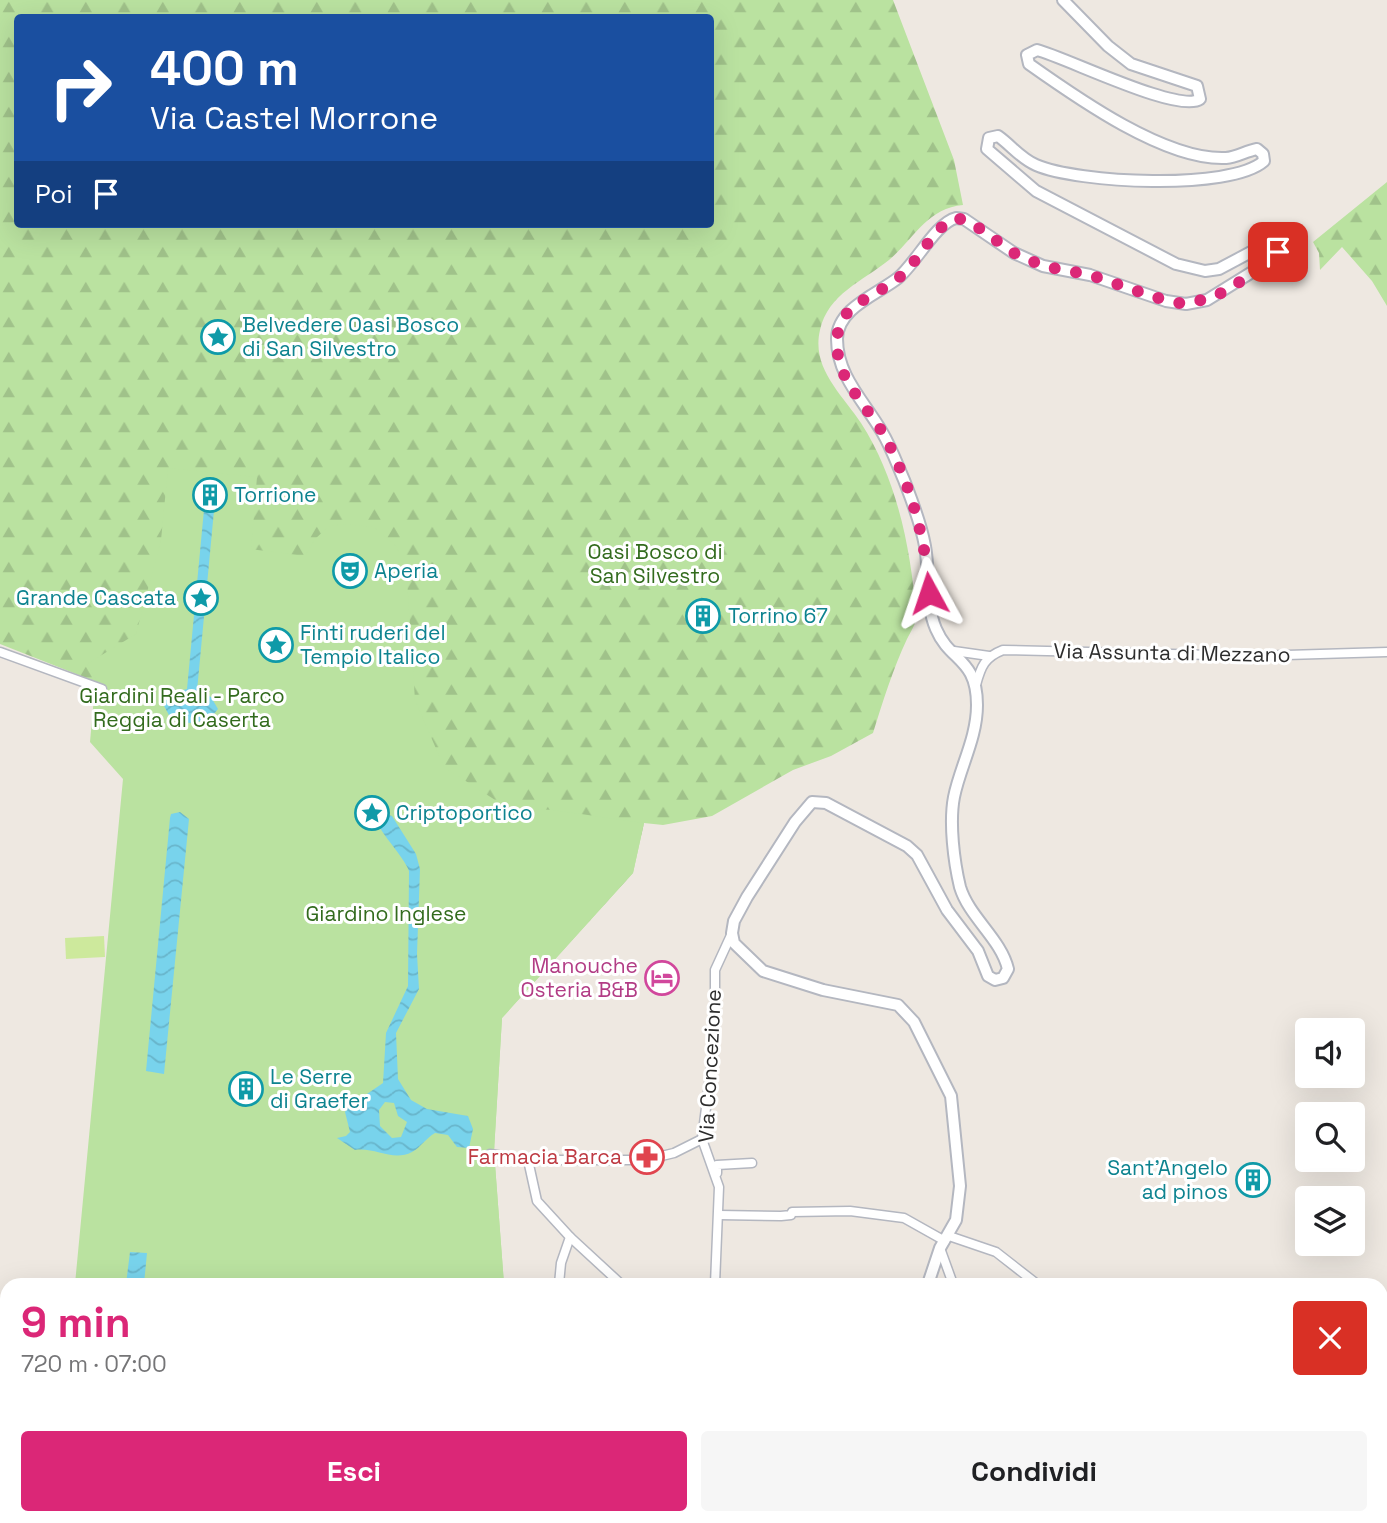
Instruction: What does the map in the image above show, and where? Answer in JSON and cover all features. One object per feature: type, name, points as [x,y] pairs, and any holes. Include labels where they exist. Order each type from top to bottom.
[{"type":"street","points":[[930,1278],[959,1207],[960,1186],[952,1102],[907,1011],[886,1001],[780,979],[763,971],[749,958],[734,943],[732,933],[734,921],[747,897],[804,809],[812,802],[826,803],[907,846],[917,855],[947,910],[978,951],[988,976],[1003,978],[1008,969],[1006,958],[988,935],[961,888],[954,837],[954,798],[970,747],[978,708],[976,685],[970,669],[937,631],[933,619],[925,545],[908,490],[884,435],[839,364],[837,336],[843,318],[900,277],[917,261],[941,228],[956,218],[969,221],[1014,253],[1043,266],[1090,275],[1167,301],[1186,304],[1216,296],[1278,256],[1278,248],[1266,244],[1219,269],[1205,271],[1176,264],[1037,191],[987,149],[989,138],[998,136],[1016,155],[1056,172],[1155,181],[1196,181],[1252,168],[1264,161],[1261,150],[1257,149],[1235,157],[1212,157],[1183,151],[1149,137],[1104,115],[1029,64],[1027,55],[1037,50],[1093,73],[1171,99],[1190,103],[1200,99],[1197,86],[1157,75],[1120,57],[1063,0]]},
{"type":"street","name":"Via Assunta di Mezzano","points":[[952,650],[975,656],[989,656],[1003,650],[1254,656],[1387,652]]},
{"type":"street","points":[[0,652],[102,690]]},
{"type":"street","points":[[976,685],[980,668],[989,656]]},
{"type":"street","name":"Via Concezione","points":[[715,1278],[718,1179],[702,1139],[715,1038],[714,979],[722,948],[732,933]]},
{"type":"street","points":[[490,1154],[528,1160],[645,1160],[674,1153],[702,1139]]},
{"type":"street","points":[[528,1160],[537,1201],[570,1237],[614,1278]]},
{"type":"street","points":[[718,1179],[717,1165],[752,1163]]},
{"type":"street","points":[[719,1215],[781,1216],[791,1215],[792,1212],[850,1211],[904,1219],[945,1242],[996,1251],[1030,1278]]},
{"type":"street","points":[[560,1278],[561,1263],[570,1237]]},
{"type":"street","points":[[945,1242],[952,1278]]},
{"type":"green space","name":"Oasi Bosco di San Silvestro","points":[[0,0],[893,0],[954,160],[963,205],[951,207],[930,218],[889,260],[838,298],[824,318],[818,344],[830,380],[861,423],[893,491],[906,540],[915,624],[893,673],[873,733],[831,756],[793,770],[712,816],[663,825],[644,823],[633,873],[502,1018],[494,1151],[504,1278],[501,1278],[188,681],[99,683],[0,644]]},
{"type":"green space","points":[[1387,182],[1387,306],[1372,281],[1342,247],[1320,270],[1319,253],[1313,242]]},
{"type":"green space","name":"Giardino Inglese","points":[[168,468],[257,477],[251,549],[305,556],[315,539],[328,527],[342,524],[374,527],[397,547],[407,581],[415,700],[444,767],[506,807],[553,810],[644,823],[633,873],[502,1018],[494,1151],[504,1278],[76,1278],[123,779],[90,742],[94,697],[99,684],[87,664],[136,634],[161,540]]},
{"type":"green space","points":[[104,936],[105,957],[66,959],[65,938]]},
{"type":"water","points":[[205,499],[215,500],[197,691],[211,697],[218,709],[209,720],[189,723],[170,717],[163,704],[172,693],[187,689]]},
{"type":"water","points":[[180,812],[189,819],[164,1074],[146,1071],[170,818],[171,814]]},
{"type":"water","points":[[379,812],[392,816],[416,854],[420,869],[417,954],[419,989],[396,1033],[398,1079],[411,1100],[427,1109],[468,1116],[473,1129],[469,1148],[457,1147],[448,1135],[435,1133],[412,1152],[391,1155],[355,1150],[337,1138],[350,1132],[345,1112],[348,1107],[383,1083],[386,1033],[408,986],[409,871],[380,828],[376,816]],"holes":[[[385,1102],[394,1103],[398,1116],[407,1122],[401,1137],[392,1138],[380,1126],[379,1110]]]},
{"type":"water","points":[[130,1252],[147,1253],[145,1278],[127,1278]]},
{"type":"place","name":"Belvedere Oasi Bosco di San Silvestro","points":[[218,337]]},
{"type":"place","name":"Torrione","points":[[210,495]]},
{"type":"place","name":"Aperia","points":[[350,571]]},
{"type":"place","name":"Grande Cascata","points":[[201,598]]},
{"type":"place","name":"Torrino 67","points":[[703,616]]},
{"type":"place","name":"Finti ruderi del Tempio Italico","points":[[276,645]]},
{"type":"place","name":"Criptoportico","points":[[372,813]]},
{"type":"place","name":"Manouche Osteria B&B","points":[[662,978]]},
{"type":"place","name":"Le Serre di Graefer","points":[[246,1089]]},
{"type":"place","name":"Farmacia Barca","points":[[647,1157]]},
{"type":"place","name":"Sant'Angelo ad pinos","points":[[1253,1180]]},
{"type":"route","points":[[929,593],[925,545],[908,490],[884,435],[839,364],[837,336],[843,318],[864,300],[900,277],[917,261],[941,228],[950,219],[956,218],[969,221],[1014,253],[1043,266],[1090,275],[1167,301],[1186,304],[1216,296],[1271,263],[1278,256],[1278,252]]},
{"type":"park label","name":"Giardini Reali - Parco Reggia di Caserta","points":[[182,708]]}]
